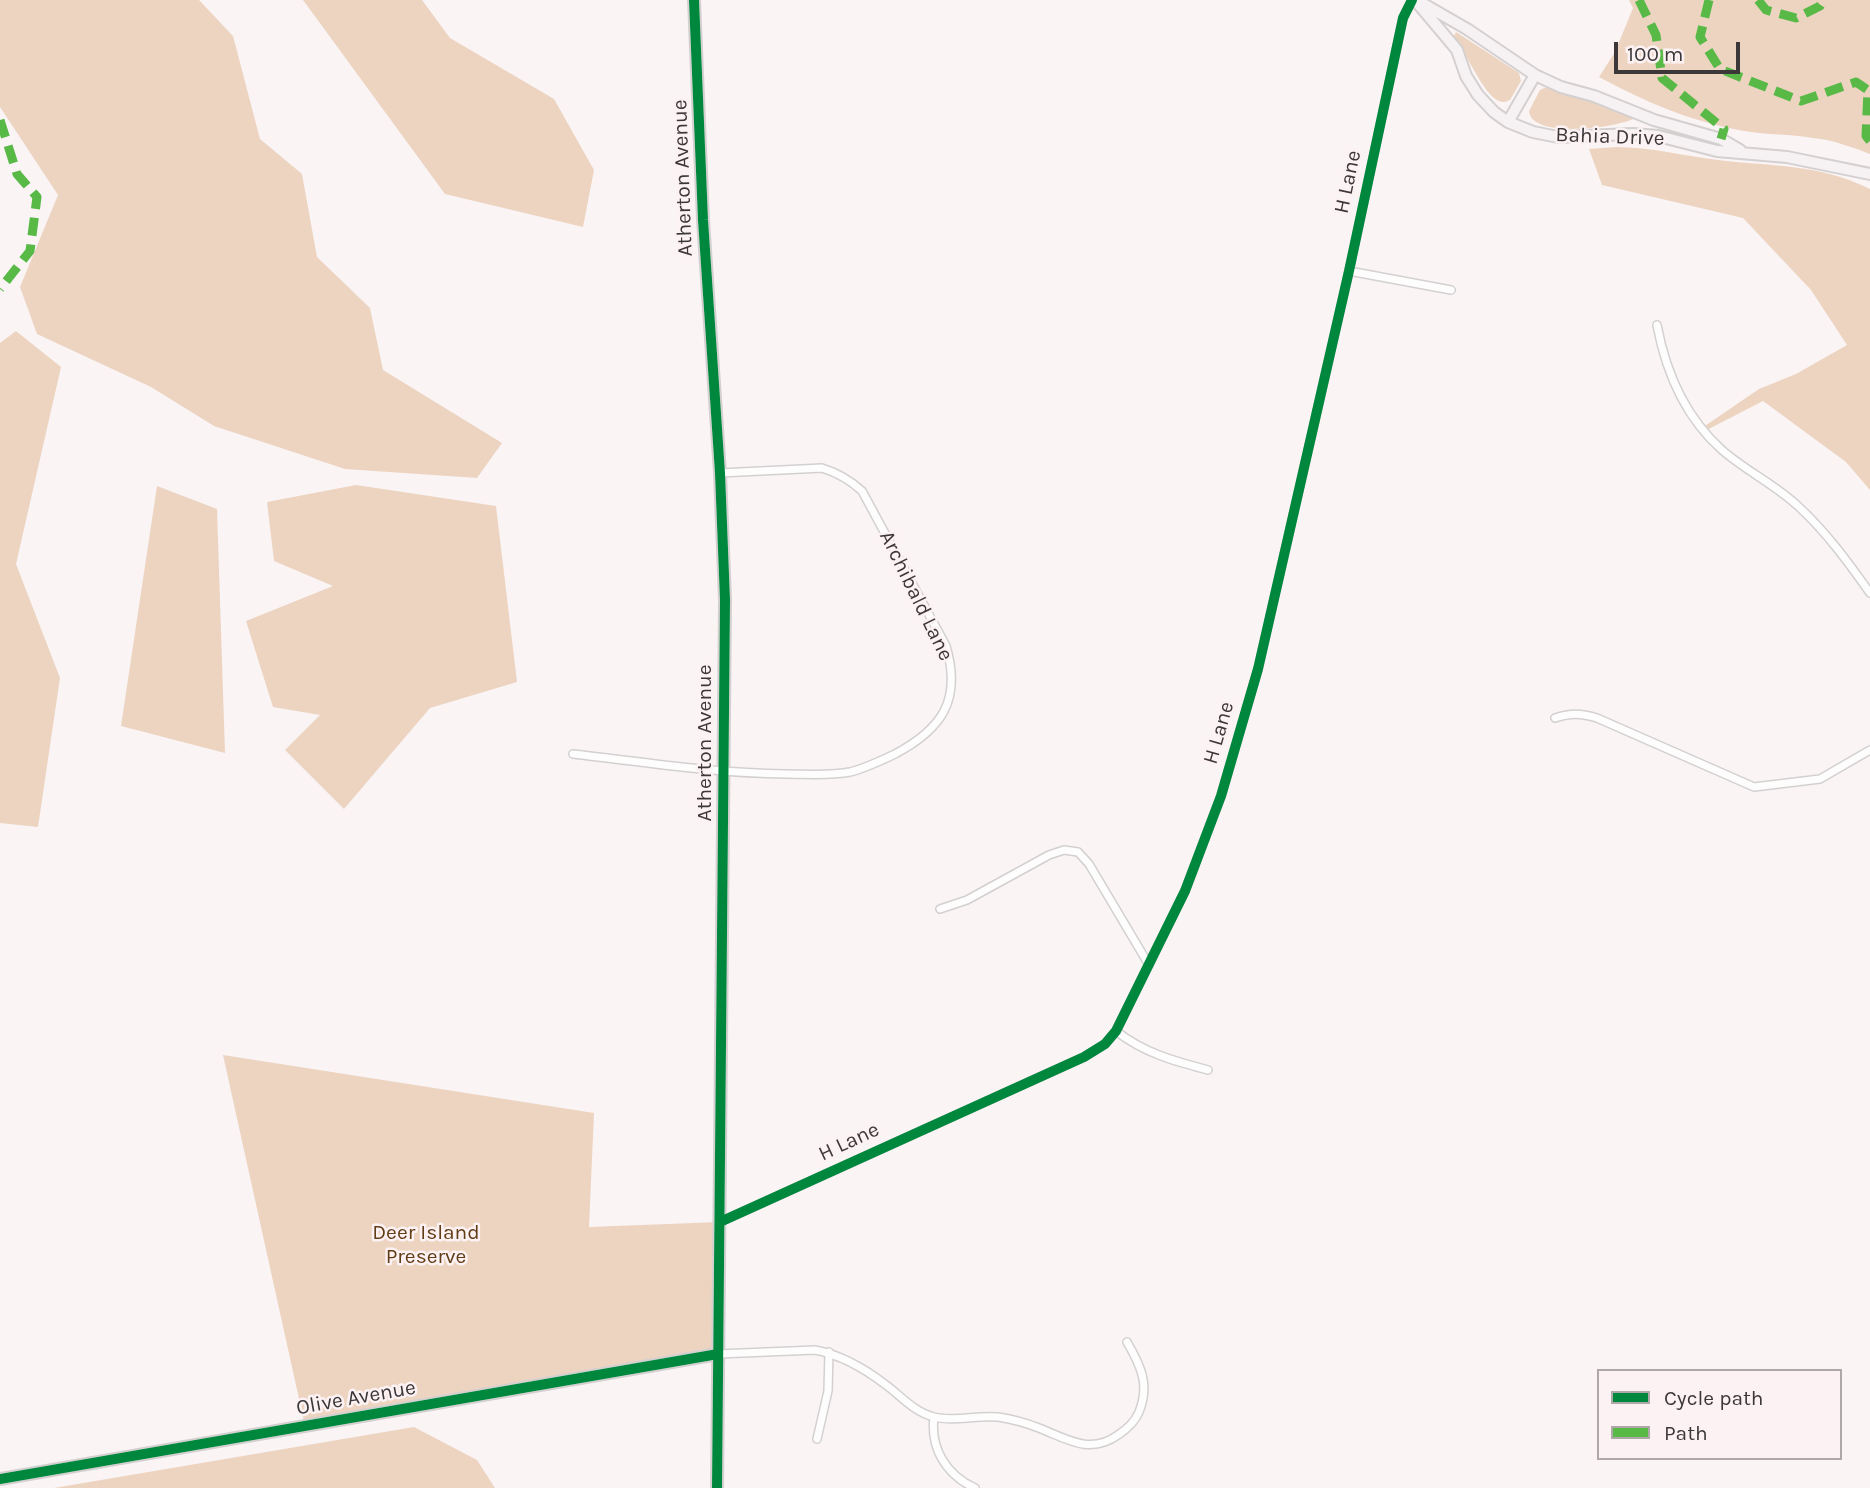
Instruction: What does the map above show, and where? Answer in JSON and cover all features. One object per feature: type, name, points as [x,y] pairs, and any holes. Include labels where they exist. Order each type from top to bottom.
[{"type":"street","name":"Atherton Avenue","points":[[694,0],[707,293],[720,473],[725,600],[717,1488]]},
{"type":"street","name":"Bahia Drive","points":[[1414,0],[1467,29],[1535,75],[1654,120],[1721,139],[1742,152]]},
{"type":"street","name":"Bahia Drive","points":[[1414,0],[1457,50],[1466,76],[1478,95],[1494,112],[1532,132],[1558,137],[1633,134],[1658,136],[1717,151],[1831,164],[1870,174]]},
{"type":"street","name":"H Lane","points":[[720,1222],[1084,1057],[1105,1044],[1116,1031],[1185,891],[1221,796],[1258,669],[1349,271],[1403,18],[1414,0]]},
{"type":"street","points":[[1508,121],[1535,75]]},
{"type":"street","points":[[1349,271],[1451,290]]},
{"type":"street","points":[[1657,325],[1661,348],[1676,391],[1697,424],[1722,451],[1797,505],[1834,542],[1870,593]]},
{"type":"street","name":"Archibald Lane","points":[[573,754],[724,772],[849,772],[868,766],[913,744],[929,732],[946,710],[952,684],[952,666],[946,646],[862,491],[852,481],[822,468],[720,473]]},
{"type":"street","points":[[1555,718],[1584,714],[1754,788],[1819,779],[1870,750]]},
{"type":"street","points":[[940,909],[967,900],[1049,855],[1064,850],[1078,852],[1089,864],[1150,965]]},
{"type":"street","points":[[1116,1031],[1133,1044],[1163,1058],[1208,1070]]},
{"type":"street","points":[[718,1354],[815,1350],[829,1352],[848,1359],[912,1407],[934,1417],[973,1416],[1021,1422],[1075,1444],[1093,1446],[1111,1440],[1126,1430],[1137,1417],[1143,1401],[1145,1383],[1140,1365],[1127,1342]]},
{"type":"street","points":[[817,1439],[828,1391],[829,1352]]},
{"type":"street","name":"Olive Avenue","points":[[0,1479],[718,1354]]},
{"type":"street","points":[[934,1417],[933,1443],[940,1458],[957,1476],[975,1488]]},
{"type":"green space","points":[[0,0],[199,0],[233,36],[260,139],[302,174],[317,257],[370,308],[383,370],[502,443],[477,478],[345,469],[214,426],[151,387],[37,334],[20,287],[58,195],[0,107]]},
{"type":"green space","points":[[303,0],[422,0],[450,38],[554,99],[594,170],[583,227],[445,194]]},
{"type":"green space","points":[[1629,0],[1870,0],[1870,154],[1828,140],[1744,131],[1705,122],[1652,103],[1599,77],[1615,52],[1633,8]]},
{"type":"green space","points":[[1456,32],[1519,73],[1521,81],[1510,100],[1499,101],[1487,91],[1454,36]]},
{"type":"green space","points":[[1547,87],[1590,99],[1633,116],[1633,119],[1593,128],[1558,128],[1544,125],[1533,120],[1529,111],[1540,90]]},
{"type":"green space","points":[[1616,147],[1813,170],[1832,174],[1870,189],[1870,490],[1846,462],[1763,401],[1701,433],[1699,430],[1759,389],[1796,374],[1847,345],[1811,290],[1743,218],[1602,185],[1589,149]]},
{"type":"green space","points":[[16,331],[61,367],[16,564],[60,678],[38,827],[0,823],[0,343]]},
{"type":"green space","points":[[356,485],[496,506],[517,682],[430,708],[344,809],[285,750],[320,715],[273,707],[246,621],[333,586],[274,561],[267,502]]},
{"type":"green space","points":[[157,486],[217,509],[225,753],[121,726]]},
{"type":"green space","name":"Deer Island Preserve","points":[[223,1055],[594,1113],[589,1227],[720,1222],[718,1354],[305,1426]]},
{"type":"green space","points":[[414,1427],[477,1460],[495,1488],[54,1488]]},
{"type":"marked path","points":[[1639,0],[1656,35],[1662,78],[1724,129],[1721,139]]},
{"type":"marked path","points":[[1709,0],[1700,37],[1720,69],[1801,101],[1856,82],[1868,90],[1866,136],[1870,141]]},
{"type":"marked path","points":[[1758,0],[1766,10],[1796,18],[1820,6],[1824,0]]},
{"type":"marked path","points":[[0,120],[17,174],[37,197],[30,251],[0,289]]},
{"type":"cycle path","points":[[694,0],[703,220],[720,473],[725,600],[717,1488]]},
{"type":"cycle path","points":[[720,1222],[1084,1057],[1105,1044],[1116,1031],[1185,891],[1221,796],[1258,669],[1349,271],[1403,18],[1412,0]]},
{"type":"cycle path","points":[[0,1479],[718,1354]]}]
